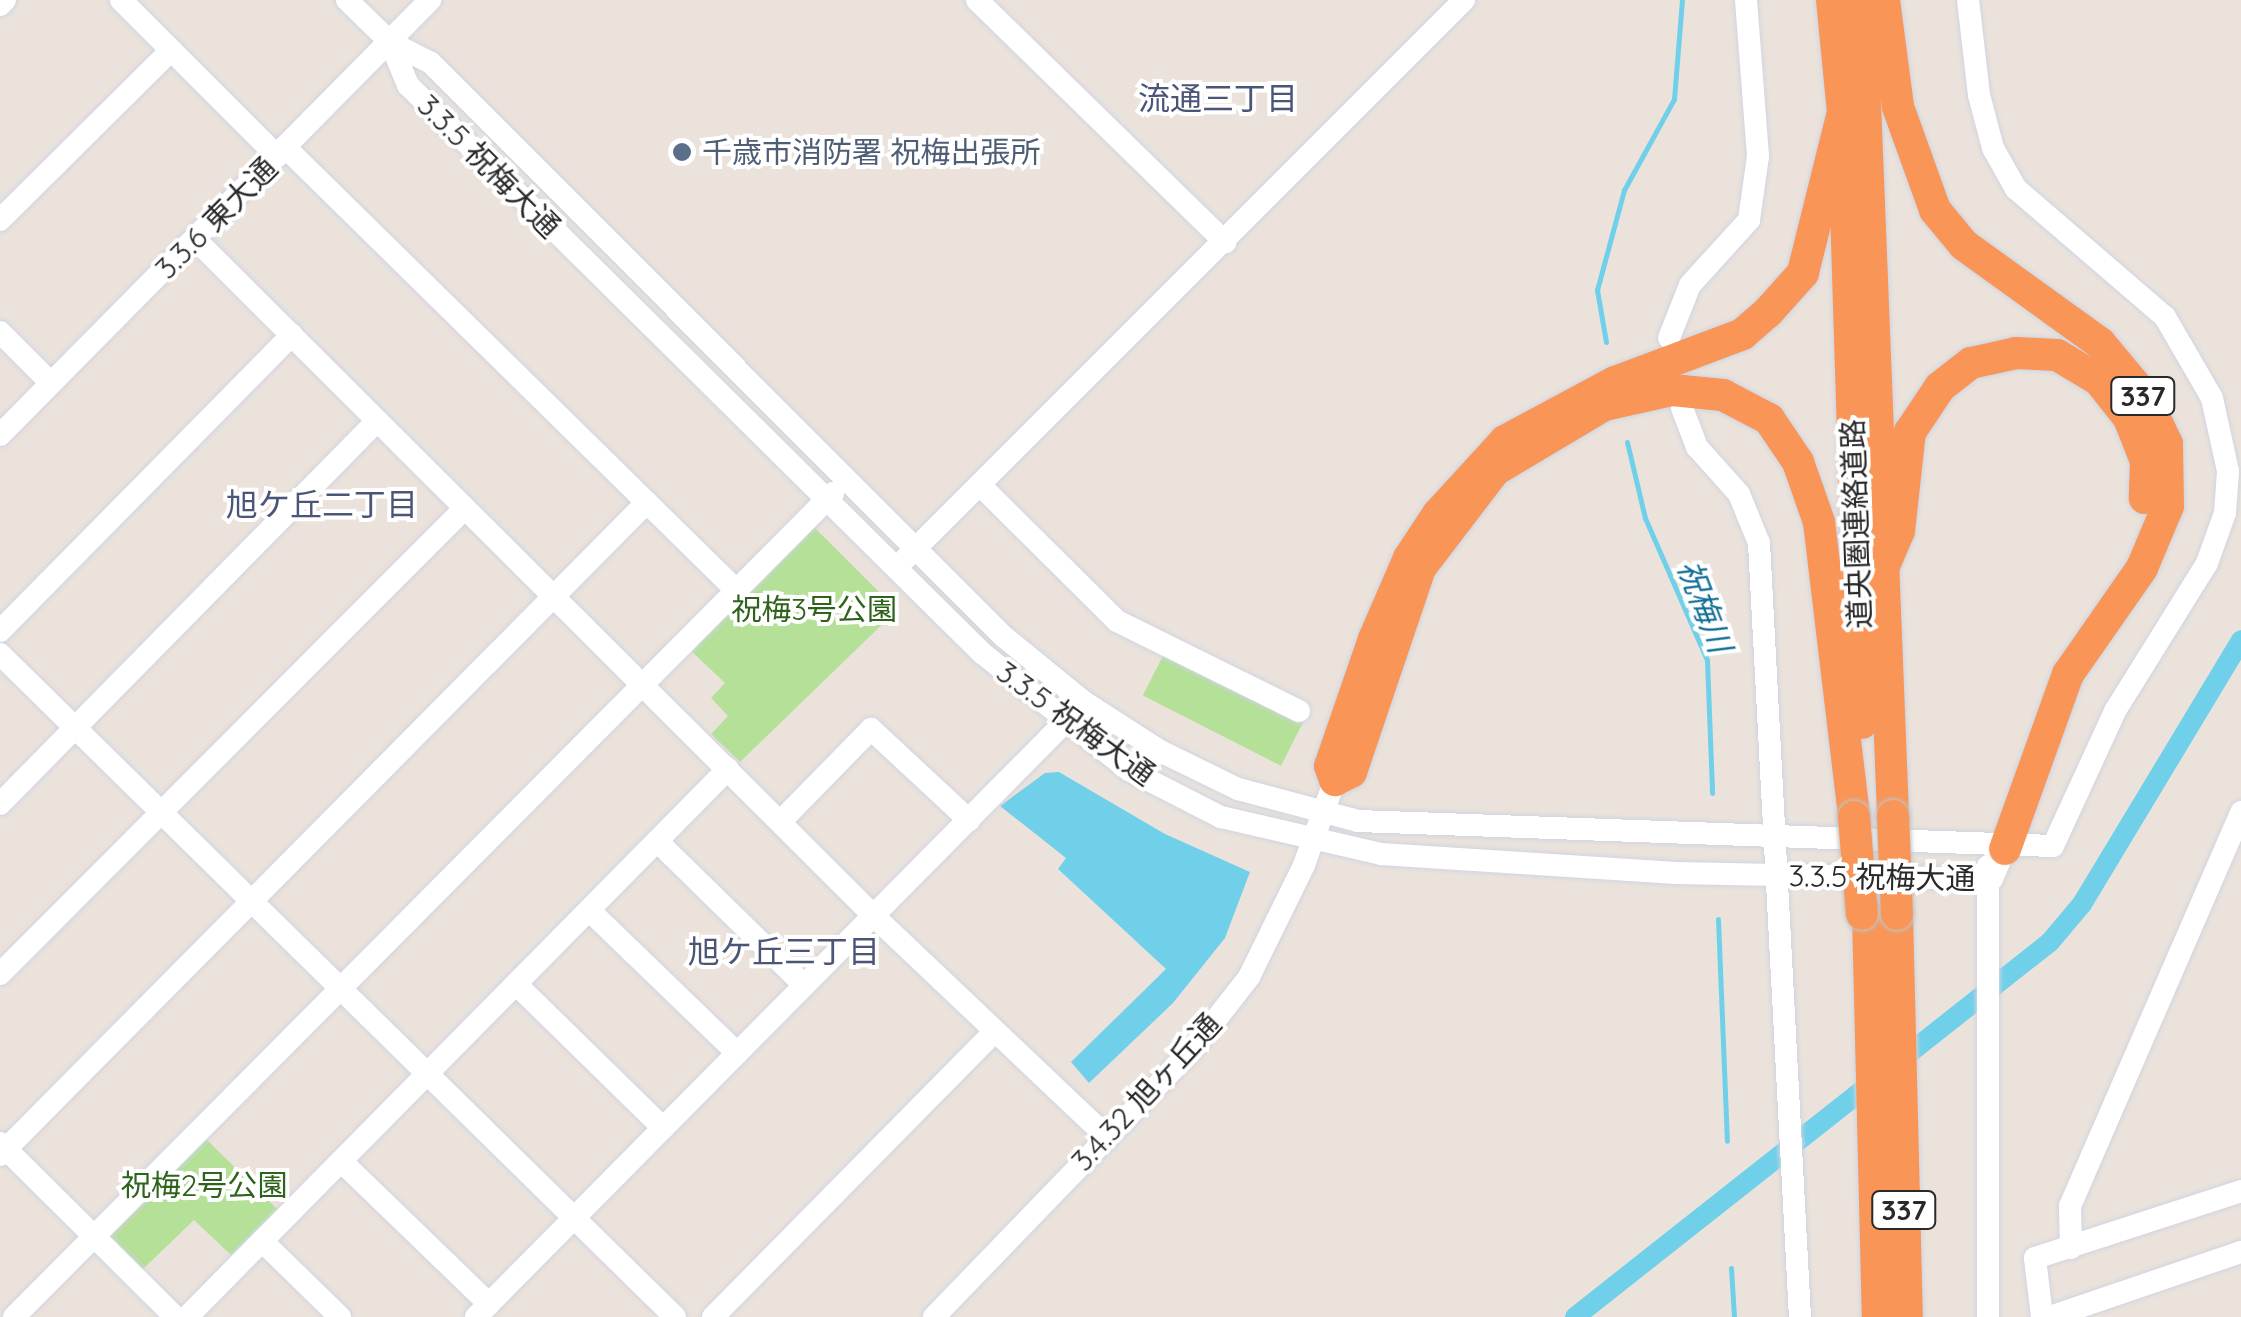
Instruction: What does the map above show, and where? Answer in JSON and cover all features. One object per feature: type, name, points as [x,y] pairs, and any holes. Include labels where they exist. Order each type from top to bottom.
[{"type":"highway","name":"道央圏連絡道路","points":[[1832,0],[1844,112],[1870,817],[1876,914],[1899,1028],[1907,1317]]},
{"type":"highway","name":"道央圏連絡道路","points":[[1860,0],[1884,566],[1870,817]]},
{"type":"highway","name":"337","points":[[1884,0],[1898,108],[1935,210],[1964,245],[2100,343],[2145,397],[2167,444],[2168,506],[2142,568],[2068,674],[1993,859]]},
{"type":"highway","points":[[1844,112],[1803,273],[1768,312],[1743,334],[1615,382],[1505,441],[1438,514],[1409,558],[1374,638],[1330,766],[1335,780],[1351,772],[1420,568],[1462,506],[1496,470],[1547,435],[1604,405],[1672,390],[1723,395],[1769,420],[1798,462],[1819,522],[1870,817]]},
{"type":"highway","name":"337","points":[[1884,566],[1899,531],[1910,432],[1940,387],[1971,363],[2016,353],[2058,355],[2099,380],[2129,418],[2146,461],[2140,518],[2132,543],[2030,705],[1993,859]]},
{"type":"highway","name":"道央圏連絡道路","points":[[1876,914],[1868,951],[1878,1317]]},
{"type":"street","points":[[121,0],[736,590]]},
{"type":"street","name":"3.3.5 祝梅大通","points":[[347,0],[390,42],[431,64],[1003,636],[1084,702],[1160,752],[1238,789],[1321,813],[1450,829],[1779,839],[1993,859]]},
{"type":"street","name":"3.3.6 東大通","points":[[0,435],[430,0]]},
{"type":"street","points":[[977,0],[1226,242]]},
{"type":"street","points":[[896,567],[1226,242],[1464,0]]},
{"type":"street","points":[[1669,338],[1690,285],[1749,220],[1758,156],[1746,0]]},
{"type":"street","points":[[1968,0],[1979,96],[1993,148],[2016,189],[2164,317],[2212,398],[2228,471],[2225,513],[2207,563],[2115,711],[2054,846],[1993,859],[1988,968],[1988,1317]]},
{"type":"street","name":"3.3.5 祝梅大通","points":[[390,42],[408,85],[982,653],[1130,770],[1220,817],[1311,842],[1458,860],[1778,875],[1993,859]]},
{"type":"street","points":[[0,220],[171,50]]},
{"type":"street","points":[[195,239],[874,916],[1106,1136]]},
{"type":"street","points":[[0,332],[51,383]]},
{"type":"street","points":[[0,630],[292,335]]},
{"type":"street","points":[[1682,408],[1697,447],[1739,494],[1760,543],[1779,839],[1790,1176],[1800,1317]]},
{"type":"street","points":[[0,804],[377,420]]},
{"type":"street","points":[[14,1317],[846,479]]},
{"type":"street","points":[[980,486],[1117,621],[1298,711]]},
{"type":"street","points":[[175,1317],[2,1149],[646,502]]},
{"type":"street","points":[[0,974],[465,508]]},
{"type":"street","points":[[0,654],[575,1217],[671,1316]]},
{"type":"street","points":[[341,1161],[482,1310],[1084,702]]},
{"type":"street","points":[[780,822],[871,729],[969,820]]},
{"type":"street","points":[[187,1317],[728,770]]},
{"type":"street","name":"3.4.32 旭ヶ丘通","points":[[934,1317],[1192,1050],[1249,977],[1335,780]]},
{"type":"street","points":[[2070,1248],[2070,1206],[2241,812]]},
{"type":"street","points":[[658,841],[804,985]]},
{"type":"street","points":[[589,910],[737,1054]]},
{"type":"street","points":[[516,984],[663,1128]]},
{"type":"street","points":[[713,1317],[994,1032]]},
{"type":"street","points":[[2042,1317],[2035,1258],[2241,1190]]},
{"type":"street","points":[[262,1241],[340,1317]]},
{"type":"street","points":[[2050,1317],[2241,1252]]},
{"type":"green space","name":"祝梅3号公園","points":[[814,527],[897,610],[740,762],[711,734],[728,716],[711,698],[725,683],[689,649]]},
{"type":"green space","points":[[1166,650],[1304,720],[1281,766],[1143,695]]},
{"type":"green space","name":"祝梅2号公園","points":[[203,1136],[277,1209],[231,1255],[194,1220],[143,1269],[107,1235]]},
{"type":"water","points":[[1059,772],[1165,834],[1250,872],[1225,938],[1173,1003],[1089,1083],[1071,1062],[1166,969],[1058,869],[1066,858],[1000,806],[1045,773]]},
{"type":"waterway","name":"祝梅川","points":[[1606,342],[1597,290],[1624,190],[1674,99],[1682,0]]},
{"type":"waterway","name":"祝梅川","points":[[1627,442],[1645,518],[1707,660],[1712,793]]},
{"type":"waterway","points":[[1575,1317],[2050,942],[2082,904],[2241,640]]},
{"type":"waterway","name":"祝梅川","points":[[1718,919],[1727,1141]]},
{"type":"waterway","name":"祝梅川","points":[[1731,1268],[1734,1317]]},
{"type":"place","name":"千歳市消防署 祝梅出張所","points":[[682,152]]},
{"type":"district","name":"流通三丁目","points":[[1218,98]]},
{"type":"district","name":"旭ケ丘二丁目","points":[[322,504]]},
{"type":"district","name":"旭ケ丘三丁目","points":[[784,951]]}]
